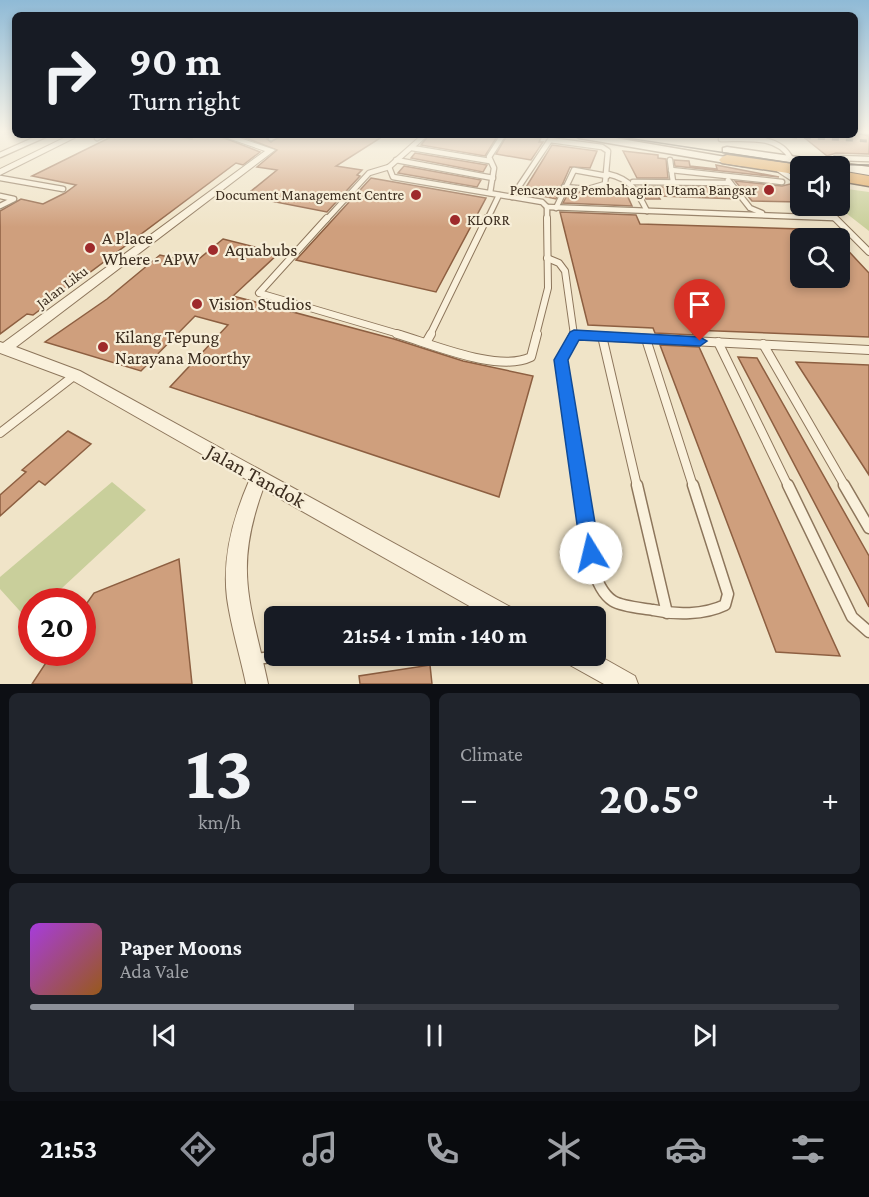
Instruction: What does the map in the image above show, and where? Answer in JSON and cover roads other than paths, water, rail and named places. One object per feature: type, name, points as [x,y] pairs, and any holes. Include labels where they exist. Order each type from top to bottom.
[{"type":"highway","points":[[726,167],[790,168]]},
{"type":"highway","points":[[850,176],[868,173]]},
{"type":"main road","points":[[707,163],[726,167],[790,168]]},
{"type":"main road","points":[[773,163],[790,166]]},
{"type":"main road","points":[[850,168],[868,173]]},
{"type":"street","points":[[0,172],[19,163]]},
{"type":"street","name":"Jalan Liku","points":[[2,348],[253,163]]},
{"type":"street","name":"Jalan Tandok","points":[[2,348],[75,375],[489,606]]},
{"type":"street","points":[[257,684],[236,585],[240,534],[246,508],[258,477]]},
{"type":"street","points":[[592,666],[615,681]]},
{"type":"lane","points":[[393,163],[389,167],[369,173],[259,293],[494,362],[521,362],[531,357],[548,288],[547,207]]},
{"type":"lane","points":[[412,163],[493,178]]},
{"type":"lane","points":[[490,193],[494,168],[491,163]]},
{"type":"lane","points":[[512,197],[535,163]]},
{"type":"lane","points":[[564,187],[598,188],[605,184],[609,163]]},
{"type":"lane","points":[[670,163],[673,182]]},
{"type":"lane","points":[[389,167],[393,177],[542,202],[547,207],[834,218],[869,252]]},
{"type":"lane","points":[[726,167],[730,183],[750,208],[770,215]]},
{"type":"lane","points":[[671,170],[726,167],[782,182]]},
{"type":"lane","points":[[777,169],[790,177]]},
{"type":"lane","points":[[556,208],[574,170],[626,178],[633,182],[730,183]]},
{"type":"lane","points":[[0,178],[63,189]]},
{"type":"lane","points":[[633,182],[647,211]]},
{"type":"lane","points":[[427,341],[499,195]]},
{"type":"lane","points":[[0,196],[14,199],[0,206]]},
{"type":"lane","points":[[547,258],[559,263],[565,271],[573,306],[574,335],[561,360],[594,574],[603,591],[614,602],[667,613],[712,611],[724,605],[728,594],[646,339]]},
{"type":"lane","points":[[574,335],[869,350]]},
{"type":"lane","points":[[602,336],[667,613]]},
{"type":"lane","points":[[718,342],[852,617],[869,632]]},
{"type":"lane","points":[[763,344],[869,528]]},
{"type":"lane","points":[[0,433],[75,375]]},
{"type":"lane","points":[[253,659],[264,658]]},
{"type":"tram line","points":[[791,163],[869,165]]},
{"type":"place","name":"Pencawang Pembahagian Utama Bangsar","points":[[769,190]]},
{"type":"place","name":"Document Management Centre","points":[[416,195]]},
{"type":"place","name":"KLORR","points":[[455,220]]},
{"type":"place","name":"A Place Where - APW","points":[[90,248]]},
{"type":"place","name":"Aquabubs","points":[[213,250]]},
{"type":"place","name":"Vision Studios","points":[[197,304]]},
{"type":"place","name":"Kilang Tepung Narayana Moorthy","points":[[103,347]]}]
